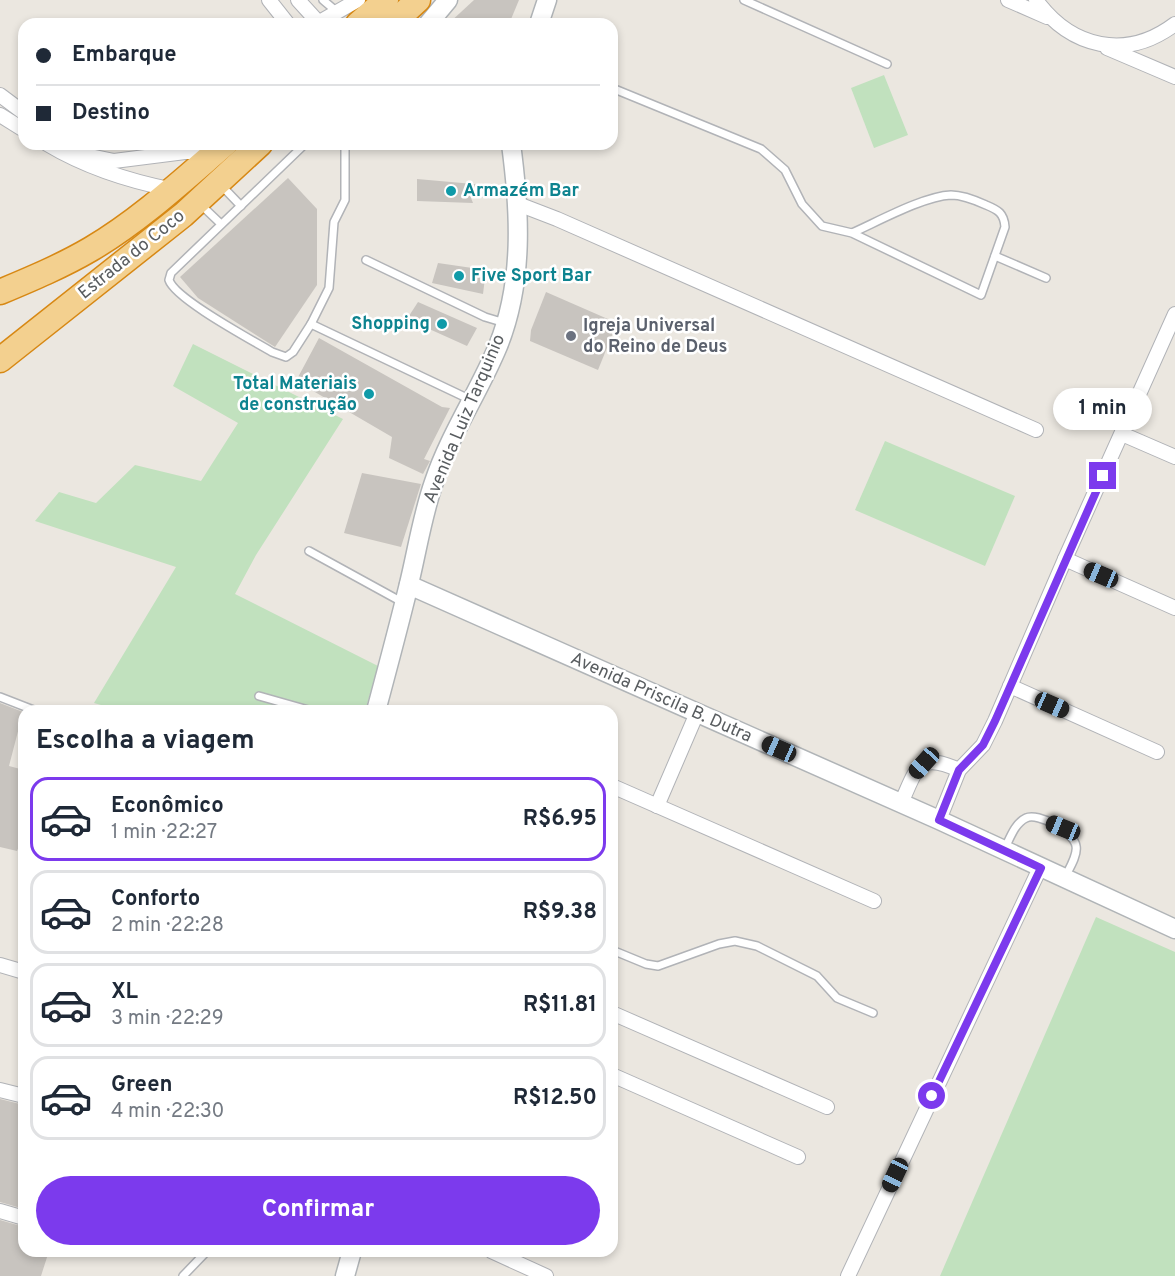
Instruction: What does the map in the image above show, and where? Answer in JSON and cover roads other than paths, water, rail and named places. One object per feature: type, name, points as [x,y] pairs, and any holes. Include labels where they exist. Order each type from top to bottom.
[{"type":"highway","points":[[365,18],[386,0]]},
{"type":"highway","points":[[398,18],[418,0]]},
{"type":"highway","name":"Estrada do Coco","points":[[0,292],[54,269],[93,247],[174,190],[218,150]]},
{"type":"highway","name":"Estrada do Coco","points":[[0,360],[198,202],[253,150]]},
{"type":"street","points":[[269,0],[283,18]]},
{"type":"street","points":[[325,18],[358,0]]},
{"type":"street","points":[[433,18],[448,0]]},
{"type":"street","points":[[541,18],[547,0]]},
{"type":"street","points":[[1008,0],[1049,18],[1071,34],[1175,77]]},
{"type":"street","points":[[1036,0],[1049,18]]},
{"type":"street","points":[[290,18],[301,2],[313,18]]},
{"type":"street","points":[[1097,44],[1119,45],[1142,42],[1175,24]]},
{"type":"street","points":[[0,96],[18,109]]},
{"type":"street","points":[[0,115],[18,126]]},
{"type":"street","points":[[84,153],[114,161],[202,150]]},
{"type":"street","name":"Avenida Luiz Tarquinio","points":[[378,705],[435,480],[498,346],[505,322],[516,268],[518,204],[512,150]]},
{"type":"street","points":[[84,153],[121,178],[174,190]]},
{"type":"street","points":[[518,204],[557,219],[1036,430]]},
{"type":"street","points":[[939,820],[959,770],[983,745],[1175,314]]},
{"type":"street","points":[[1122,434],[1175,457]]},
{"type":"street","points":[[1065,559],[1175,608]]},
{"type":"street","name":"Avenida Priscila B. Dutra","points":[[406,594],[697,713],[902,803],[1175,929]]},
{"type":"street","points":[[1010,686],[1157,752]]},
{"type":"street","points":[[657,806],[697,713]]},
{"type":"street","points":[[902,803],[915,773],[924,763],[932,760],[942,762],[959,770]]},
{"type":"street","points":[[618,789],[874,901]]},
{"type":"street","points":[[848,1276],[1041,868]]},
{"type":"street","points":[[0,965],[18,970]]},
{"type":"street","points":[[618,1016],[827,1107]]},
{"type":"street","points":[[618,1079],[798,1157]]},
{"type":"street","points":[[0,1090],[18,1094]]},
{"type":"street","points":[[0,1211],[18,1216]]},
{"type":"street","points":[[345,1276],[350,1257]]},
{"type":"street","points":[[498,1257],[512,1270],[546,1276]]},
{"type":"lane","points":[[322,0],[336,11]]},
{"type":"lane","points":[[744,0],[887,64]]},
{"type":"lane","points":[[618,90],[761,149],[784,170],[802,204],[812,218],[822,226],[852,233],[981,295],[1005,227],[1005,218],[1001,212],[958,195],[932,199],[852,233]]},
{"type":"lane","points":[[299,150],[171,273],[168,280],[170,285],[190,301],[279,356],[286,357],[293,352],[311,324],[329,288],[334,222],[345,200],[345,150]]},
{"type":"lane","points":[[218,182],[241,206]]},
{"type":"lane","points":[[198,202],[221,224]]},
{"type":"lane","points":[[995,256],[1046,278]]},
{"type":"lane","points":[[366,260],[485,316],[505,322]]},
{"type":"lane","points":[[311,324],[471,400]]},
{"type":"lane","points":[[309,550],[406,594]]},
{"type":"lane","points":[[259,696],[291,705]]},
{"type":"lane","points":[[0,697],[21,705]]},
{"type":"lane","points":[[1003,850],[1018,824],[1028,816],[1063,828],[1076,846],[1076,852],[1064,879]]},
{"type":"lane","points":[[618,952],[646,964],[658,966],[719,944],[735,941],[757,945],[817,976],[837,998],[873,1013]]},
{"type":"lane","points":[[183,1276],[201,1257]]},
{"type":"place","name":"Armazém Bar","points":[[451,191]]},
{"type":"place","name":"Five Sport Bar","points":[[459,276]]},
{"type":"place","name":"Shopping","points":[[442,324]]},
{"type":"place","name":"Igreja Universal do Reino de Deus","points":[[571,336]]},
{"type":"place","name":"Total Materiais de construção","points":[[369,394]]}]
